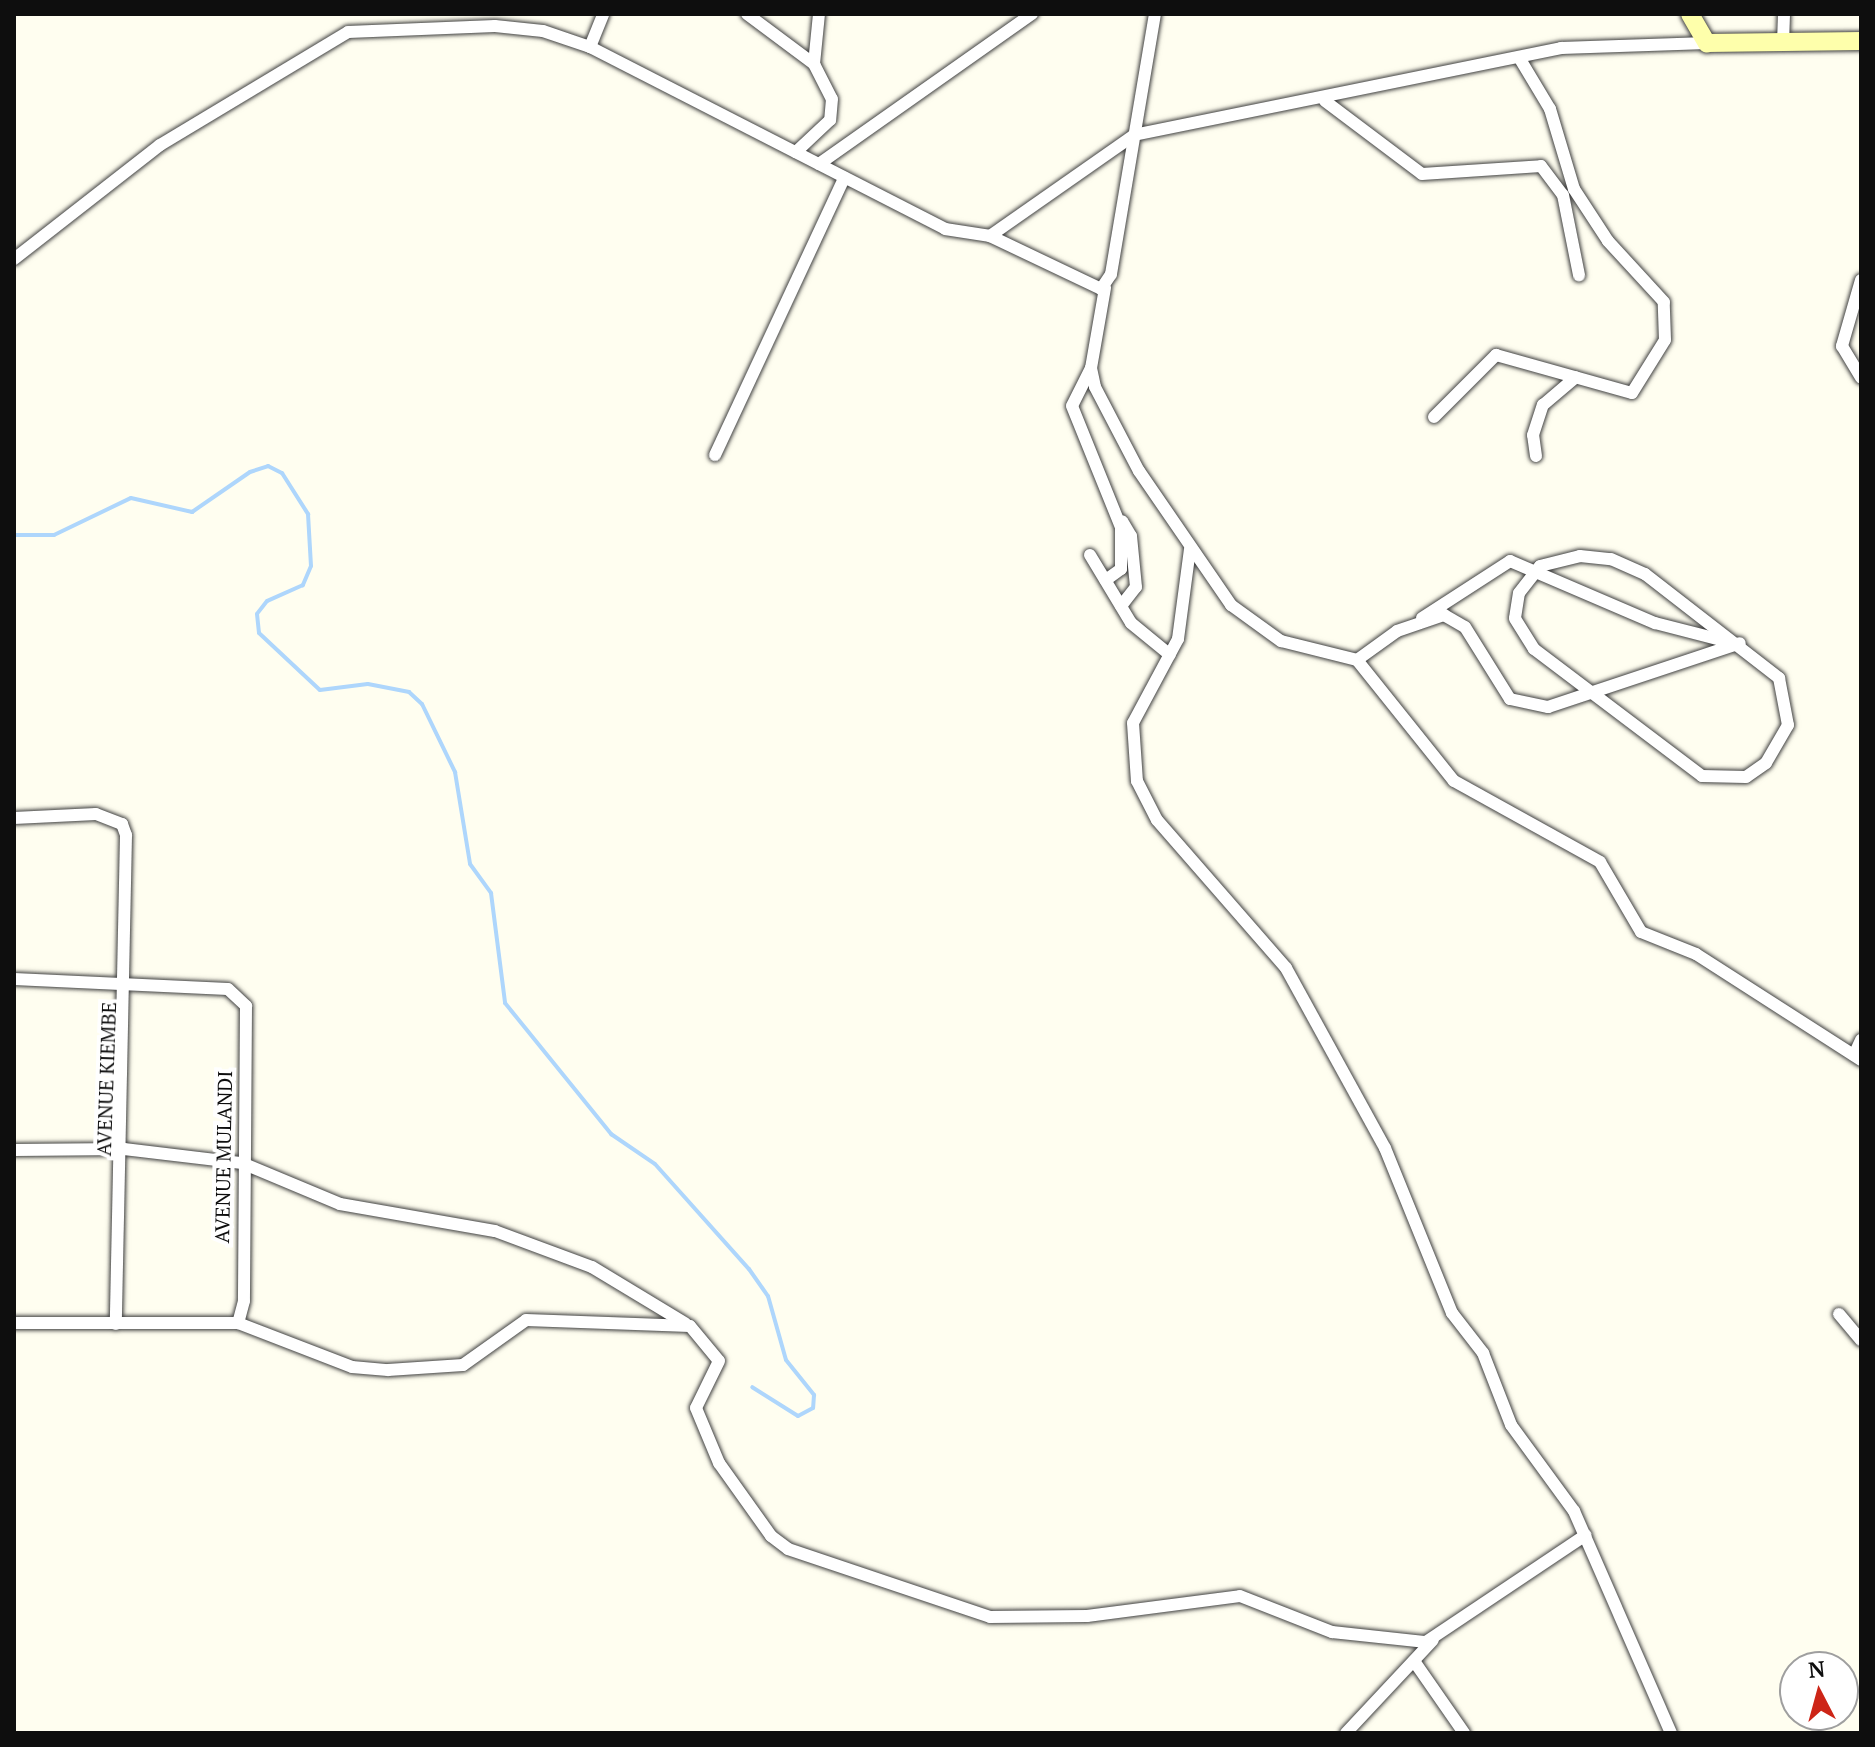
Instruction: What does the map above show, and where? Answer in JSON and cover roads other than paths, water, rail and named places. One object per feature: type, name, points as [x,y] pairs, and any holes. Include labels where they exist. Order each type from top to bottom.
[{"type":"street","points":[[590,47],[603,14]]},
{"type":"street","points":[[747,14],[814,64],[832,99],[830,120],[796,152]]},
{"type":"street","points":[[814,64],[819,14]]},
{"type":"street","points":[[819,164],[1032,14]]},
{"type":"street","points":[[1121,606],[1136,587],[1131,536],[1073,414],[1091,368],[1155,14]]},
{"type":"street","points":[[1690,14],[1707,43]]},
{"type":"street","points":[[1783,43],[1784,14]]},
{"type":"street","points":[[14,259],[160,145],[348,32],[495,26],[543,31],[590,47],[945,229],[990,236],[1085,285],[1105,288]]},
{"type":"street","points":[[990,236],[1134,135],[1325,101],[1579,45],[1861,41]]},
{"type":"street","points":[[1434,417],[1492,356],[1636,391],[1665,340],[1666,311],[1574,189],[1550,109],[1520,59]]},
{"type":"street","points":[[1325,101],[1422,174],[1541,166],[1563,195],[1579,275]]},
{"type":"street","points":[[715,455],[844,178]]},
{"type":"street","points":[[1861,280],[1842,346],[1861,378]]},
{"type":"street","points":[[1091,368],[1108,419],[1190,549],[1246,620],[1294,646],[1357,660],[1454,781],[1600,862],[1641,932],[1696,954],[1858,1057],[1861,1040]]},
{"type":"street","points":[[1536,456],[1533,435],[1543,405],[1576,377]]},
{"type":"street","points":[[1106,580],[1121,569],[1120,518]]},
{"type":"street","points":[[1190,549],[1170,655],[1133,723],[1132,764],[1145,799],[1192,864],[1278,956],[1385,1148],[1452,1313],[1483,1353],[1511,1425],[1586,1535],[1671,1733]]},
{"type":"street","points":[[1090,555],[1143,638],[1170,655]]},
{"type":"street","points":[[1564,557],[1611,559],[1740,643],[1779,678],[1787,708],[1785,740],[1746,777],[1689,770],[1595,697],[1518,628],[1515,605],[1532,573],[1564,557]]},
{"type":"street","points":[[1357,660],[1415,623],[1499,562],[1671,629],[1740,643]]},
{"type":"street","points":[[1415,623],[1444,615],[1457,620],[1518,705],[1595,697],[1740,643]]},
{"type":"street","name":"AVENUE KIEMBE","points":[[14,818],[96,814],[122,824],[126,835],[128,986],[116,1324]]},
{"type":"street","name":"AVENUE MULANDI","points":[[14,979],[228,989],[243,998],[244,1301],[238,1323]]},
{"type":"street","points":[[14,1150],[124,1149],[242,1163],[340,1204],[495,1231],[592,1267],[690,1326],[719,1361],[695,1403],[719,1463],[788,1549],[990,1617],[1087,1616],[1240,1596],[1332,1632],[1433,1640]]},
{"type":"street","points":[[1839,1314],[1861,1340]]},
{"type":"street","points":[[14,1323],[238,1323],[352,1367],[388,1370],[463,1365],[526,1320],[690,1326]]},
{"type":"street","points":[[1346,1733],[1433,1640],[1483,1598],[1586,1535]]},
{"type":"street","points":[[1414,1661],[1464,1733]]},
{"type":"waterway","points":[[14,535],[54,535],[131,498],[192,512],[250,472],[268,466],[282,473],[308,514],[311,566],[303,585],[267,601],[257,614],[259,633],[320,690],[368,684],[409,692],[422,704],[455,772],[470,864],[491,893],[505,1003],[611,1134],[655,1164],[749,1269],[768,1296],[786,1360],[814,1395],[813,1408],[798,1416],[752,1387]]}]
